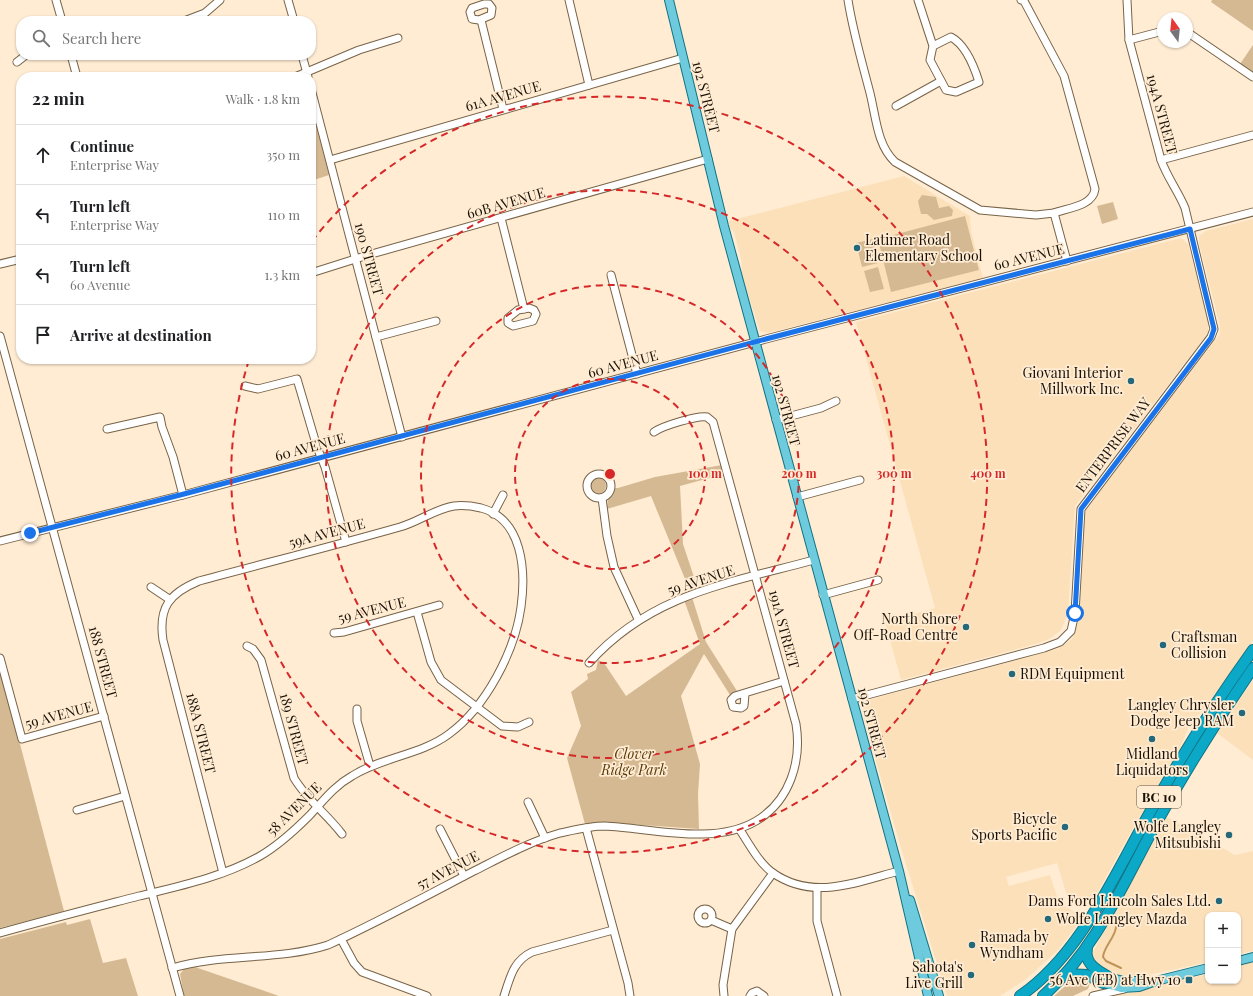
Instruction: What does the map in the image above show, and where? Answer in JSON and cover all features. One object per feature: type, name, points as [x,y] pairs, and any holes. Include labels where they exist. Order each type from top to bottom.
[{"type":"highway","name":"BC 10","points":[[1020,996],[1037,984],[1057,965],[1071,946],[1106,893],[1189,746],[1253,650]]},
{"type":"highway","name":"BC 10","points":[[1043,996],[1066,974],[1087,948],[1183,775],[1253,668]]},
{"type":"highway","points":[[1087,948],[1086,957],[1088,961],[1105,980]]},
{"type":"highway","points":[[1066,974],[1087,975],[1105,980]]},
{"type":"main road","name":"192 STREET","points":[[669,0],[754,342],[899,871],[928,996]]},
{"type":"main road","name":"192 STREET","points":[[899,871],[908,891],[939,996]]},
{"type":"main road","points":[[1241,960],[1253,957]]},
{"type":"main road","points":[[1105,980],[1125,982],[1156,981],[1205,969]]},
{"type":"main road","points":[[1105,980],[1126,988],[1148,986],[1156,981]]},
{"type":"street","points":[[56,0],[61,16]]},
{"type":"street","points":[[197,16],[205,13],[220,0]]},
{"type":"street","points":[[288,0],[293,16]]},
{"type":"street","points":[[569,0],[589,85]]},
{"type":"street","points":[[848,0],[854,35],[881,140],[890,158],[980,210],[1036,215],[1054,213],[1084,203],[1091,199],[1095,194],[1095,189],[1064,76],[1024,0],[1021,0]]},
{"type":"street","points":[[918,0],[933,46],[930,60],[946,90],[956,92],[979,82],[976,71],[960,42],[951,37],[933,46]]},
{"type":"street","name":"194A STREET","points":[[1127,0],[1129,40],[1161,160],[1165,173],[1178,193],[1190,229]]},
{"type":"street","points":[[481,20],[504,110]]},
{"type":"street","points":[[1129,40],[1157,33]]},
{"type":"street","points":[[1193,36],[1253,78]]},
{"type":"street","points":[[313,72],[359,50],[398,38]]},
{"type":"street","name":"61A AVENUE","points":[[330,160],[683,58]]},
{"type":"street","points":[[72,60],[76,72]]},
{"type":"street","points":[[303,60],[306,72]]},
{"type":"street","points":[[896,106],[941,81]]},
{"type":"street","name":"190 STREET","points":[[316,107],[402,437]]},
{"type":"street","points":[[1161,160],[1253,135]]},
{"type":"street","name":"60B AVENUE","points":[[316,271],[708,159]]},
{"type":"street","name":"60 AVENUE","points":[[0,541],[402,437],[754,342],[1253,212]]},
{"type":"street","points":[[1054,213],[1067,260]]},
{"type":"street","points":[[501,218],[524,308]]},
{"type":"street","name":"ENTERPRISE WAY","points":[[852,699],[1044,648],[1060,642],[1071,631],[1075,613],[1081,509],[1211,338],[1214,329],[1190,229]]},
{"type":"street","points":[[0,264],[16,261]]},
{"type":"street","points":[[611,275],[637,374]]},
{"type":"street","points":[[376,337],[436,321]]},
{"type":"street","name":"188 STREET","points":[[0,336],[180,996]]},
{"type":"street","points":[[245,386],[258,388],[297,379],[346,542]]},
{"type":"street","points":[[776,420],[822,408],[836,401]]},
{"type":"street","points":[[107,428],[160,417],[184,494]]},
{"type":"street","name":"191A STREET","points":[[654,432],[668,426],[700,417],[707,417],[713,422],[756,576],[798,737],[797,755],[793,774],[787,790],[775,806],[762,817],[740,830]]},
{"type":"street","points":[[797,497],[860,480]]},
{"type":"street","points":[[493,514],[503,496]]},
{"type":"street","points":[[602,498],[607,536],[614,567],[638,619]]},
{"type":"street","name":"59A AVENUE","points":[[170,600],[179,591],[199,581],[404,526],[439,510],[455,506],[479,508],[493,514]]},
{"type":"street","name":"58 AVENUE","points":[[0,933],[152,893],[223,873],[244,865],[287,838],[334,789],[344,781],[370,766],[422,748],[443,738],[461,724],[476,707],[503,667],[518,626],[522,604],[523,572],[519,548],[514,535],[508,527],[493,514]]},
{"type":"street","name":"59 AVENUE","points":[[589,663],[616,636],[638,619],[678,599],[814,560]]},
{"type":"street","points":[[823,595],[878,580]]},
{"type":"street","points":[[150,587],[170,600]]},
{"type":"street","name":"188A STREET","points":[[170,600],[163,615],[163,640],[223,873]]},
{"type":"street","name":"59 AVENUE","points":[[334,633],[344,632],[439,605]]},
{"type":"street","points":[[417,612],[431,662],[436,674],[447,685],[502,726],[518,727],[529,722]]},
{"type":"street","name":"189 STREET","points":[[247,646],[258,654],[261,660],[294,778],[302,791],[331,820],[342,834]]},
{"type":"street","name":"59 AVENUE","points":[[0,658],[22,739],[104,716]]},
{"type":"street","points":[[745,694],[751,690],[784,681]]},
{"type":"street","points":[[357,709],[357,722],[370,766]]},
{"type":"street","points":[[77,810],[126,796]]},
{"type":"street","points":[[528,802],[545,838]]},
{"type":"street","name":"57 AVENUE","points":[[172,968],[218,959],[304,951],[321,947],[341,939],[464,876],[545,838],[586,828],[603,826],[701,834],[716,834],[740,830]]},
{"type":"street","points":[[586,828],[628,983],[630,996]]},
{"type":"street","points":[[440,829],[464,876]]},
{"type":"street","points":[[740,830],[756,854],[773,873],[797,884],[817,889],[841,887],[899,871]]},
{"type":"street","points":[[724,996],[723,985],[732,929],[773,873]]},
{"type":"street","points":[[817,889],[817,921],[837,996]]},
{"type":"street","points":[[711,920],[732,929]]},
{"type":"street","points":[[504,996],[514,968],[524,956],[532,952],[613,930]]},
{"type":"street","points":[[341,939],[354,963],[362,972],[427,996]]},
{"type":"street","points":[[1089,996],[1095,992],[1105,980]]},
{"type":"street","points":[[1093,996],[1126,988]]},
{"type":"street","points":[[750,996],[752,992],[757,991],[764,996]]},
{"type":"shaded area","name":"Latimer Road Elementary School","points":[[904,176],[970,216],[971,231],[983,278],[768,333],[760,331],[741,273],[742,263],[734,232],[730,228],[729,221]]},
{"type":"shaded area","points":[[1253,219],[1253,640],[1210,702],[1189,726],[1181,746],[1091,904],[1083,905],[1067,896],[1057,863],[1006,877],[1009,886],[1050,875],[1059,902],[1079,915],[1079,923],[1058,950],[1025,980],[1000,996],[947,996],[901,848],[864,720],[863,705],[868,700],[1058,649],[1072,639],[1078,623],[1086,509],[1220,334],[1220,326],[1199,243],[1199,236],[1206,231]]},
{"type":"shaded area","points":[[1181,238],[1188,244],[1208,319],[1208,333],[1075,506],[1068,613],[1061,630],[1051,638],[1039,643],[901,680],[885,622],[935,608],[856,322]]},
{"type":"shaded area","name":"Langley Chrysler Dodge Jeep RAM","points":[[1253,680],[1253,760],[1217,733]]},
{"type":"shaded area","points":[[1167,817],[1235,855],[1253,851],[1253,951],[1241,953],[1241,912],[1205,912],[1205,963],[1148,975],[1121,976],[1103,969],[1093,961],[1093,952]]},
{"type":"shaded area","points":[[1253,962],[1253,996],[1111,996],[1205,975],[1205,984],[1241,984],[1241,965]]},
{"type":"green space","points":[[1212,0],[1253,0],[1253,31],[1211,2]]},
{"type":"green space","points":[[1253,45],[1253,73],[1240,64]]},
{"type":"green space","points":[[316,124],[329,175],[316,179]]},
{"type":"green space","points":[[922,195],[936,197],[939,208],[949,206],[953,210],[952,216],[934,220],[927,214],[921,214],[918,201]]},
{"type":"green space","points":[[1113,202],[1118,219],[1102,224],[1097,206]]},
{"type":"green space","points":[[965,216],[979,270],[891,292],[878,239]]},
{"type":"green space","points":[[873,239],[878,263],[862,267],[856,243]]},
{"type":"green space","points":[[878,267],[884,289],[870,292],[864,271]]},
{"type":"green space","points":[[722,465],[724,474],[680,486],[683,544],[698,589],[690,591],[651,496],[607,509],[608,499],[613,488],[618,488],[655,477]]},
{"type":"green space","points":[[598,478],[604,480],[606,486],[604,492],[598,494],[592,492],[590,486],[592,480]]},
{"type":"green space","name":"Clover Ridge Park","points":[[692,597],[706,642],[737,691],[730,695],[704,654],[681,696],[700,764],[698,794],[699,829],[614,823],[585,824],[567,758],[581,726],[571,692],[588,679],[587,674],[596,670],[598,660],[604,663],[626,696],[700,644],[684,600]]},
{"type":"green space","points":[[0,668],[64,911],[0,928]]},
{"type":"green space","points":[[90,919],[103,963],[126,958],[138,996],[0,996],[0,939],[66,922],[67,925]]},
{"type":"green space","points":[[195,967],[279,996],[184,996],[180,974],[184,969]]},
{"type":"green space","points":[[1081,978],[1090,983],[1088,989],[1073,996],[1054,996],[1072,980]]},
{"type":"waterway","points":[[1116,927],[1114,935],[1105,949],[1103,957],[1106,961],[1121,968]]},
{"type":"place","name":"Latimer Road Elementary School","points":[[857,248]]},
{"type":"place","name":"Giovani Interior Millwork Inc.","points":[[1131,381]]},
{"type":"place","name":"North Shore Off-Road Centre","points":[[966,627]]},
{"type":"place","name":"Craftsman Collision","points":[[1163,645]]},
{"type":"place","name":"RDM Equipment","points":[[1012,674]]},
{"type":"place","name":"Langley Chrysler Dodge Jeep RAM","points":[[1242,713]]},
{"type":"place","name":"Midland Liquidators","points":[[1152,739]]},
{"type":"place","name":"Bicycle Sports Pacific","points":[[1065,827]]},
{"type":"place","name":"Wolfe Langley Mitsubishi","points":[[1229,835]]},
{"type":"place","name":"Dams Ford Lincoln Sales Ltd.","points":[[1219,901]]},
{"type":"place","name":"Wolfe Langley Mazda","points":[[1048,919]]},
{"type":"place","name":"Ramada by Wyndham","points":[[972,945]]},
{"type":"place","name":"Sahota's Live Grill","points":[[971,975]]},
{"type":"place","name":"56 Ave (EB) at Hwy 10","points":[[1189,980]]},
{"type":"route","points":[[30,533],[184,494],[766,339],[1190,229],[1214,329],[1211,338],[1081,509],[1075,613]]}]
